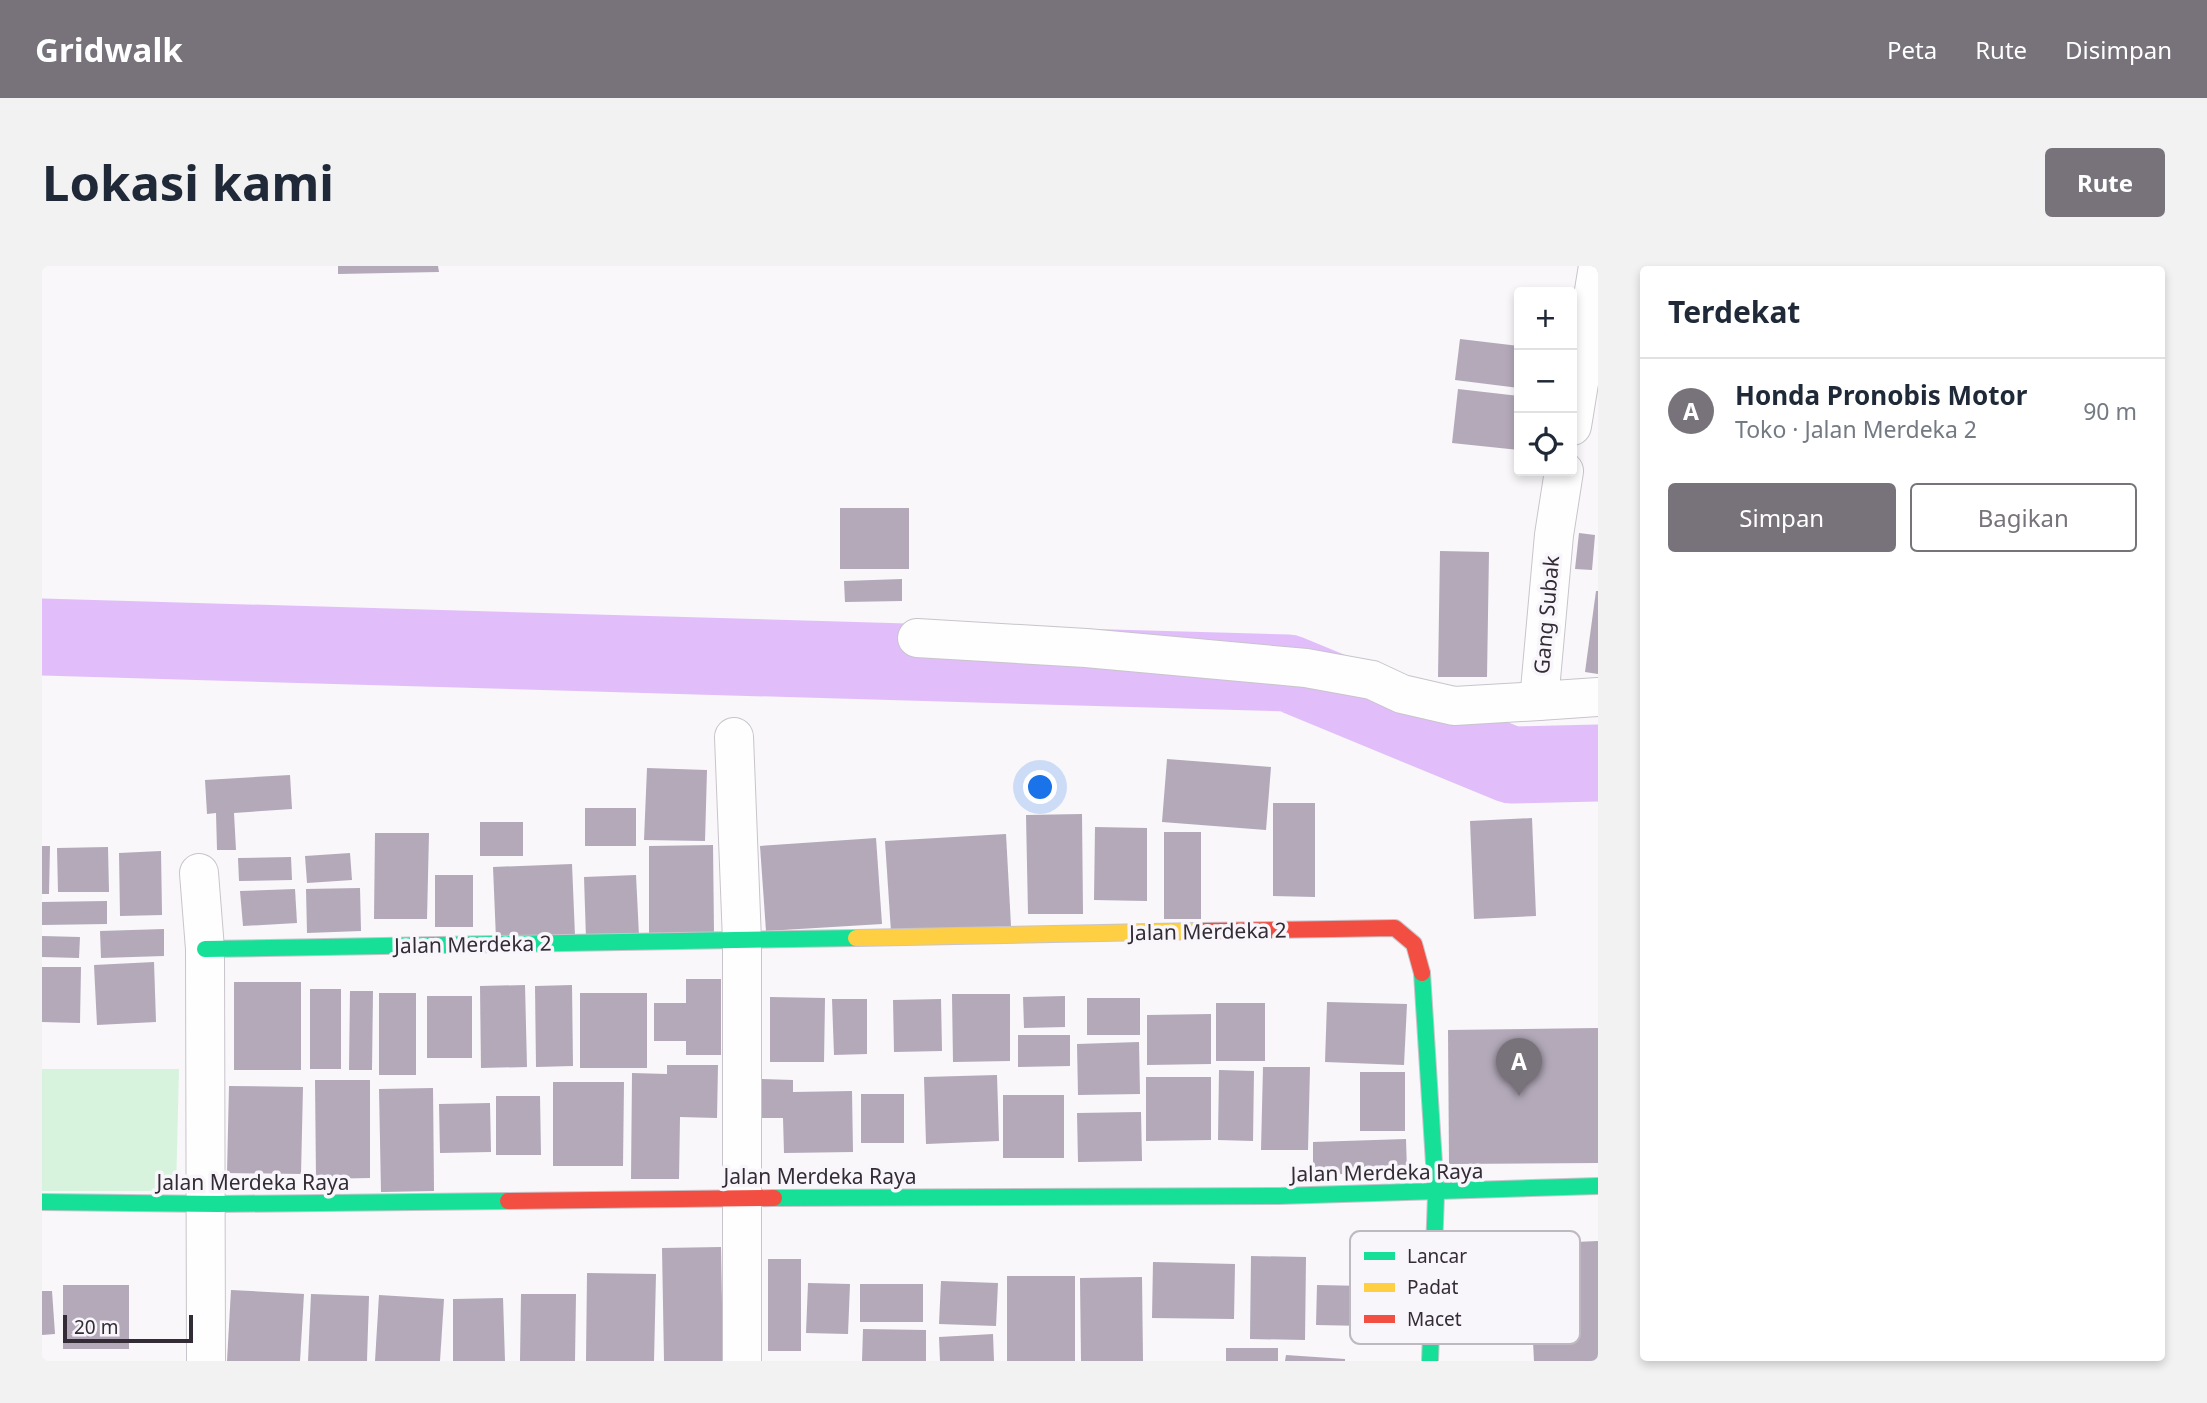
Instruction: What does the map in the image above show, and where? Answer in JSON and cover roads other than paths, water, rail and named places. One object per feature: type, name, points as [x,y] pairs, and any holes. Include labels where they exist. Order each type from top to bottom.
[{"type":"street","points":[[1574,413],[1598,266]]},
{"type":"street","name":"Gang Subak","points":[[1563,476],[1554,535],[1539,701],[1598,697]]},
{"type":"street","points":[[916,638],[1086,648],[1306,668],[1372,680],[1402,694],[1454,706],[1539,701]]},
{"type":"street","points":[[734,737],[742,941],[742,1361]]},
{"type":"street","points":[[199,873],[205,949],[206,1361]]},
{"type":"street","name":"Jalan Merdeka 2","points":[[205,949],[1395,928],[1408,934],[1413,940],[1422,968],[1436,1195],[1435,1231]]},
{"type":"street","name":"Jalan Merdeka Raya","points":[[42,1202],[207,1206],[743,1198],[1436,1195],[1598,1186]]},
{"type":"waterway","points":[[42,637],[1288,673],[1511,765],[1598,763]]},
{"type":"place","name":"Honda Pronobis Motor","points":[[1519,1096]]}]
